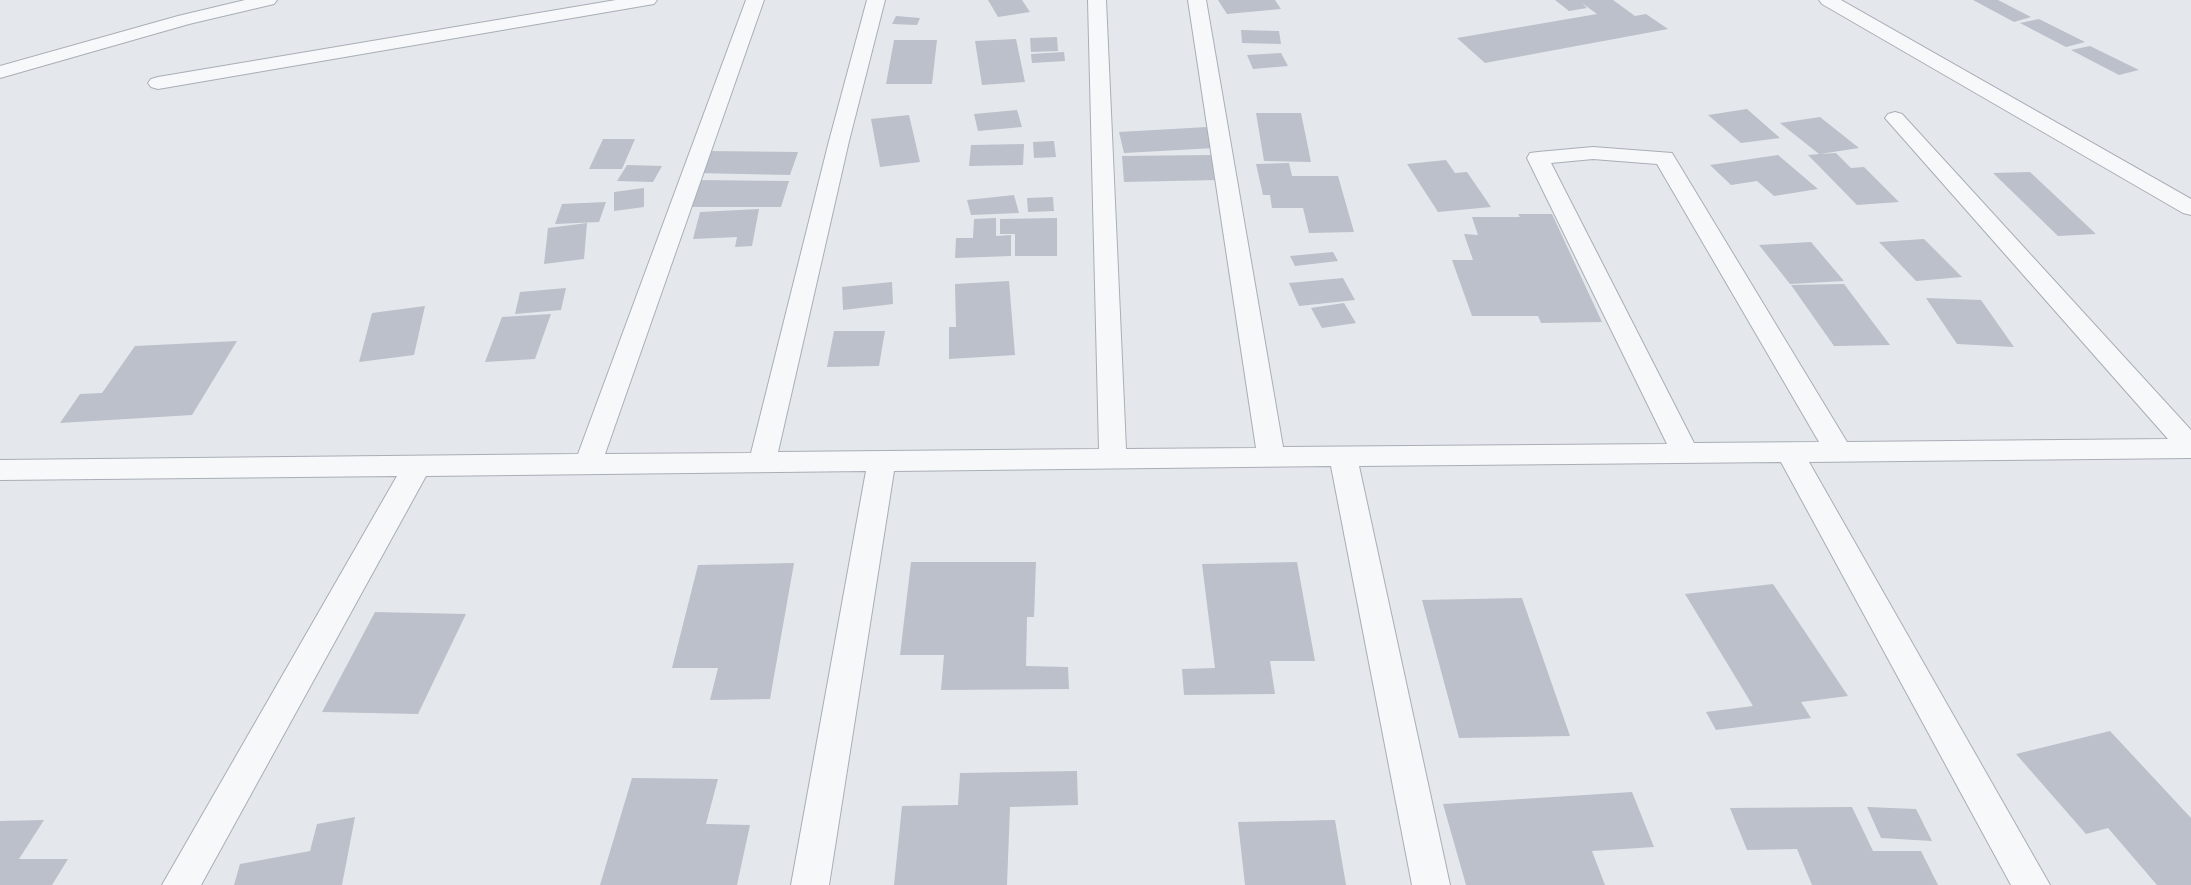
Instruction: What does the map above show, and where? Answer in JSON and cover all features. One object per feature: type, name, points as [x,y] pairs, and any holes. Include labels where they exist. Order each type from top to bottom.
[{"type":"street","points":[[0,72],[184,20],[268,0]]},
{"type":"street","points":[[158,82],[648,0]]},
{"type":"street","points":[[588,464],[755,0]]},
{"type":"street","points":[[762,463],[837,150],[876,0]]},
{"type":"street","points":[[1098,0],[1113,459]]},
{"type":"street","points":[[1197,0],[1271,457]]},
{"type":"street","points":[[1828,0],[2191,208]]},
{"type":"street","points":[[1895,118],[2191,448]]},
{"type":"street","points":[[1686,453],[1538,158],[1593,153],[1664,158],[1839,452]]},
{"type":"street","points":[[0,470],[2191,448]]},
{"type":"street","points":[[1790,452],[2031,885]]},
{"type":"street","points":[[1343,456],[1431,885]]},
{"type":"street","points":[[810,885],[882,461]]},
{"type":"street","points":[[181,885],[416,466]]},
{"type":"building","points":[[988,0],[1022,0],[1030,12],[998,17]]},
{"type":"building","points":[[1218,0],[1275,0],[1281,9],[1227,14]]},
{"type":"building","points":[[1555,0],[1613,0],[1635,16],[1646,14],[1668,29],[1485,63],[1457,38],[1597,14],[1582,3],[1587,8],[1569,11]]},
{"type":"building","points":[[1973,0],[1998,0],[2031,17],[2014,22]]},
{"type":"building","points":[[896,16],[920,18],[917,25],[892,24]]},
{"type":"building","points":[[2039,19],[2085,42],[2066,47],[2020,23]]},
{"type":"building","points":[[1241,30],[1279,31],[1281,44],[1242,43]]},
{"type":"building","points":[[1057,37],[1058,51],[1031,52],[1030,38]]},
{"type":"building","points":[[1016,39],[1025,82],[982,85],[975,41]]},
{"type":"building","points":[[894,40],[937,40],[932,84],[886,84]]},
{"type":"building","points":[[2090,46],[2139,70],[2119,75],[2071,50]]},
{"type":"building","points":[[1064,52],[1065,61],[1032,63],[1031,54]]},
{"type":"building","points":[[1281,53],[1288,66],[1253,69],[1247,55]]},
{"type":"building","points":[[1747,109],[1780,138],[1741,143],[1708,115]]},
{"type":"building","points":[[1017,110],[1022,127],[978,131],[974,114]]},
{"type":"building","points":[[1256,113],[1301,113],[1311,162],[1264,161]]},
{"type":"building","points":[[909,115],[920,162],[880,167],[871,119]]},
{"type":"building","points":[[1820,117],[1859,148],[1820,154],[1836,153],[1851,168],[1864,167],[1899,202],[1857,205],[1808,155],[1819,154],[1780,123]]},
{"type":"building","points":[[1207,127],[1215,148],[1124,153],[1119,132]]},
{"type":"building","points":[[603,139],[635,139],[622,169],[589,169]]},
{"type":"building","points":[[1054,141],[1056,157],[1034,158],[1033,142]]},
{"type":"building","points":[[1024,144],[1023,165],[969,166],[971,145]]},
{"type":"building","points":[[706,151],[798,152],[790,175],[696,173]]},
{"type":"building","points":[[1213,155],[1217,180],[1124,182],[1122,156]]},
{"type":"building","points":[[1778,155],[1818,189],[1774,196],[1757,181],[1731,185],[1710,165]]},
{"type":"building","points":[[1446,160],[1455,173],[1467,172],[1491,207],[1438,212],[1407,164]]},
{"type":"building","points":[[1289,163],[1292,176],[1338,176],[1354,232],[1309,233],[1303,208],[1272,208],[1270,195],[1263,195],[1256,164]]},
{"type":"building","points":[[627,165],[662,166],[653,182],[617,181]]},
{"type":"building","points":[[2030,172],[2096,234],[2058,236],[1993,173]]},
{"type":"building","points":[[694,180],[789,181],[781,207],[684,207]]},
{"type":"building","points":[[644,188],[644,207],[614,211],[614,192]]},
{"type":"building","points":[[1014,195],[1019,213],[971,215],[967,200]]},
{"type":"building","points":[[1053,197],[1054,211],[1028,212],[1027,198]]},
{"type":"building","points":[[606,202],[599,222],[555,224],[562,204]]},
{"type":"building","points":[[759,209],[752,246],[735,247],[737,237],[693,239],[700,212]]},
{"type":"building","points":[[1518,214],[1552,214],[1602,322],[1541,323],[1538,316],[1472,316],[1452,260],[1473,260],[1464,234],[1478,235],[1472,217],[1520,217]]},
{"type":"building","points":[[996,218],[996,236],[1011,235],[1011,256],[955,258],[956,238],[973,238],[974,219]]},
{"type":"building","points":[[1057,218],[1057,256],[1015,256],[1015,234],[1000,234],[1000,219]]},
{"type":"building","points":[[587,223],[584,259],[544,264],[548,228]]},
{"type":"building","points":[[1924,239],[1962,277],[1916,281],[1879,242]]},
{"type":"building","points":[[1811,242],[1844,281],[1790,284],[1759,245]]},
{"type":"building","points":[[1333,252],[1338,261],[1295,266],[1290,256]]},
{"type":"building","points":[[1343,278],[1355,300],[1299,306],[1289,283]]},
{"type":"building","points":[[1009,281],[1015,355],[949,359],[949,327],[956,327],[955,284]]},
{"type":"building","points":[[892,282],[893,304],[843,310],[842,287]]},
{"type":"building","points":[[1844,284],[1890,345],[1834,346],[1791,285]]},
{"type":"building","points":[[566,288],[561,310],[515,314],[520,292]]},
{"type":"building","points":[[1926,298],[1981,300],[2014,347],[1957,344]]},
{"type":"building","points":[[1344,303],[1356,323],[1322,328],[1311,308]]},
{"type":"building","points":[[425,306],[414,355],[359,362],[372,313]]},
{"type":"building","points":[[551,314],[535,359],[485,362],[502,317]]},
{"type":"building","points":[[834,331],[885,331],[879,366],[827,367]]},
{"type":"building","points":[[237,341],[192,415],[60,423],[80,394],[102,393],[135,346]]},
{"type":"building","points":[[911,562],[1036,562],[1034,617],[1027,617],[1026,666],[1068,667],[1069,689],[941,690],[944,655],[900,655]]},
{"type":"building","points":[[1297,562],[1315,661],[1270,661],[1275,694],[1184,695],[1182,669],[1215,668],[1202,564]]},
{"type":"building","points":[[794,563],[770,699],[710,700],[718,668],[672,668],[698,565]]},
{"type":"building","points":[[1773,584],[1848,696],[1801,702],[1811,718],[1716,730],[1706,712],[1753,706],[1685,594]]},
{"type":"building","points":[[1522,598],[1570,736],[1459,738],[1422,600]]},
{"type":"building","points":[[375,612],[466,614],[418,714],[322,712]]},
{"type":"building","points":[[2110,731],[2191,818],[2191,885],[2157,885],[2108,828],[2086,834],[2016,754]]},
{"type":"building","points":[[1077,771],[1078,805],[1010,807],[1007,885],[894,885],[902,806],[958,805],[960,773]]},
{"type":"building","points":[[632,778],[718,779],[706,824],[750,825],[737,885],[600,885]]},
{"type":"building","points":[[1632,792],[1654,847],[1592,851],[1605,885],[1466,885],[1443,804]]},
{"type":"building","points":[[1852,807],[1873,851],[1921,851],[1938,885],[1812,885],[1797,849],[1747,850],[1730,808]]},
{"type":"building","points":[[1867,807],[1916,809],[1932,841],[1881,838]]},
{"type":"building","points":[[355,817],[342,885],[234,885],[240,864],[310,851],[317,824]]},
{"type":"building","points":[[44,820],[19,859],[68,859],[52,885],[0,885],[0,821]]},
{"type":"building","points":[[1335,820],[1346,885],[1245,885],[1238,822]]}]
